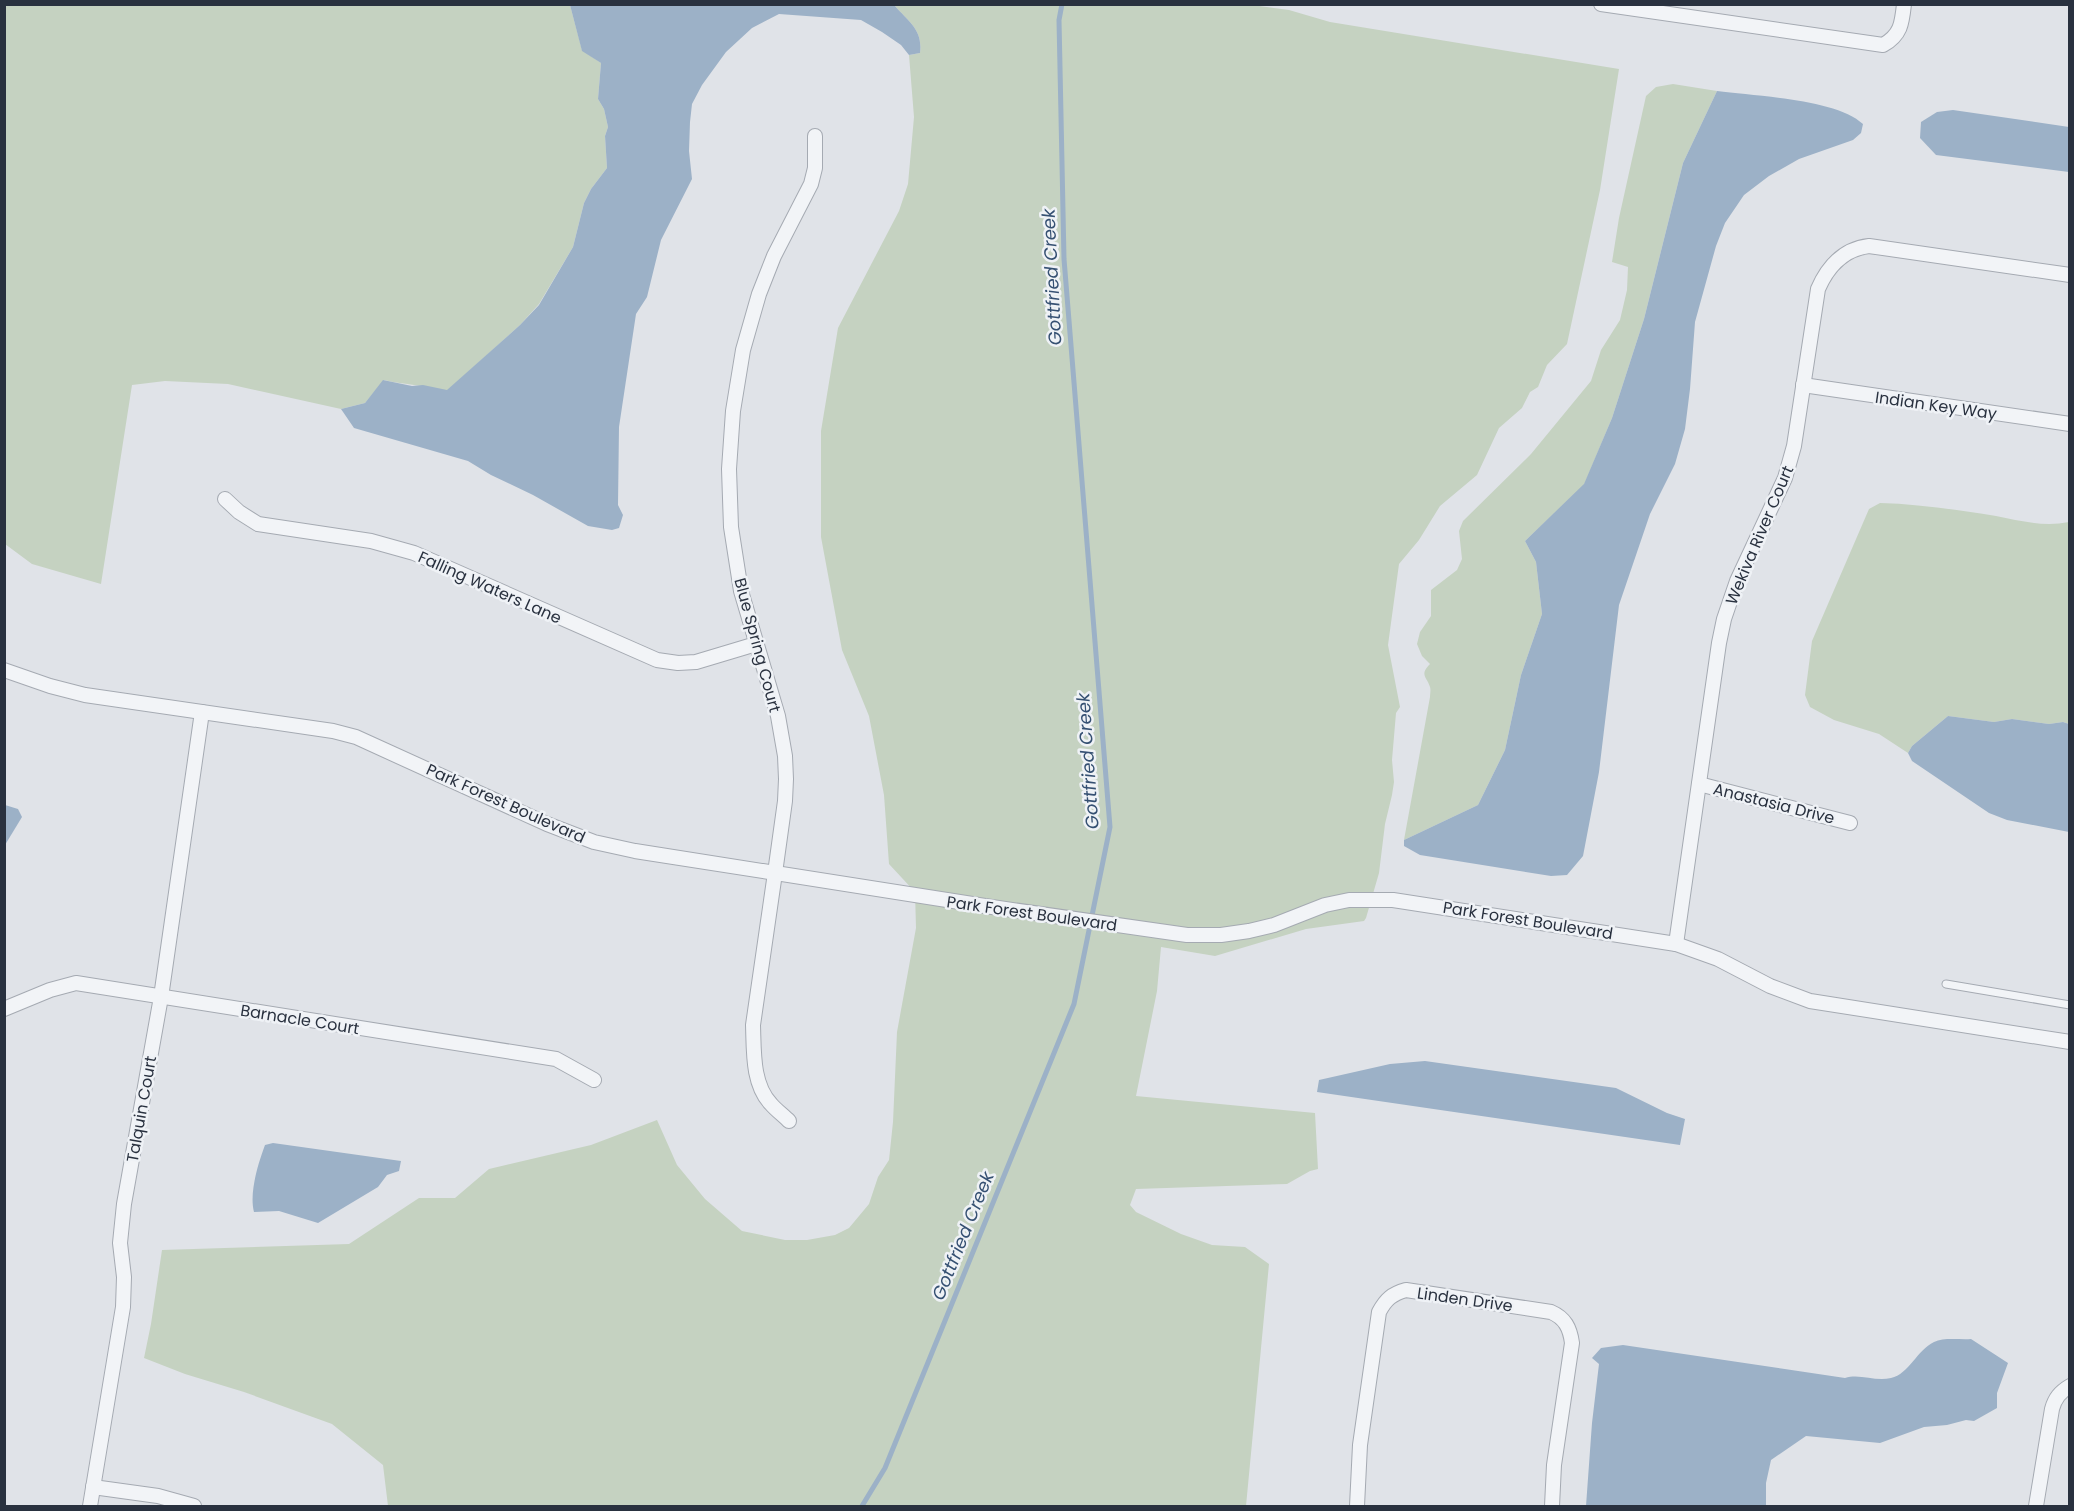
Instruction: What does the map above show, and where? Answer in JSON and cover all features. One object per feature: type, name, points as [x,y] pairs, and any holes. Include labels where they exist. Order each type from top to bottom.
[{"type":"street","points":[[1601,4],[1883,45],[1893,39],[1899,30],[1904,4]]},
{"type":"street","name":"Blue Spring Court","points":[[789,1121],[770,1103],[762,1091],[754,1059],[753,1025],[785,801],[785,756],[778,716],[741,591],[731,527],[729,469],[732,411],[743,350],[759,294],[774,256],[811,184],[815,161],[815,136]]},
{"type":"street","name":"Wekiva River Court","points":[[1676,944],[1724,619],[1737,581],[1785,478],[1794,446],[1818,289],[1824,274],[1845,254],[1861,247],[1883,247],[2070,275]]},
{"type":"street","name":"Indian Key Way","points":[[1803,385],[2070,424]]},
{"type":"street","name":"Falling Waters Lane","points":[[225,499],[248,519],[258,524],[371,541],[414,553],[657,660],[678,663],[696,662],[756,644]]},
{"type":"street","name":"Park Forest Boulevard","points":[[4,670],[50,686],[86,694],[333,731],[356,737],[547,824],[594,842],[635,851],[1186,935],[1221,935],[1249,931],[1274,925],[1325,905],[1349,900],[1393,900],[1676,944],[1718,959],[1770,986],[1810,1001],[2070,1042]]},
{"type":"street","name":"Talquin Court","points":[[90,1506],[123,1307],[124,1277],[120,1244],[124,1204],[161,997],[202,712]]},
{"type":"street","name":"Anastasia Drive","points":[[1699,784],[1850,822]]},
{"type":"street","name":"Barnacle Court","points":[[4,1009],[50,990],[76,983],[556,1059],[594,1080]]},
{"type":"street","name":"Linden Drive","points":[[1357,1506],[1360,1445],[1379,1312],[1385,1301],[1394,1294],[1406,1290],[1551,1312],[1567,1324],[1571,1332],[1572,1343],[1554,1465],[1552,1506]]},
{"type":"street","points":[[2036,1506],[2052,1408],[2062,1390],[2070,1386]]},
{"type":"street","points":[[93,1487],[158,1496],[194,1506]]},
{"type":"lane","points":[[1946,984],[2070,1005]]},
{"type":"green space","points":[[5,5],[570,5],[582,50],[601,63],[598,99],[604,109],[608,127],[605,136],[607,168],[591,189],[584,203],[573,247],[539,304],[520,325],[447,391],[384,380],[365,403],[341,409],[228,384],[165,381],[132,385],[101,584],[32,564],[5,544]]},
{"type":"green space","points":[[891,5],[1252,5],[1289,10],[1330,22],[1619,69],[1600,190],[1567,344],[1547,365],[1538,387],[1530,392],[1522,408],[1499,428],[1477,475],[1440,506],[1419,540],[1399,564],[1388,645],[1400,707],[1396,713],[1392,760],[1394,782],[1385,824],[1379,873],[1366,918],[1364,921],[1306,929],[1215,956],[1161,947],[1157,991],[1136,1096],[1315,1113],[1318,1169],[1287,1184],[1136,1189],[1130,1205],[1136,1212],[1181,1234],[1212,1245],[1245,1247],[1269,1264],[1246,1506],[388,1506],[383,1465],[332,1424],[144,1358],[162,1250],[349,1244],[419,1198],[455,1198],[489,1169],[591,1145],[657,1120],[677,1165],[705,1199],[742,1231],[785,1240],[807,1240],[835,1235],[849,1228],[869,1204],[878,1177],[889,1160],[897,1032],[916,928],[915,892],[889,864],[884,795],[869,716],[842,650],[821,537],[821,431],[838,328],[899,211],[908,184],[914,117],[909,55],[920,53],[920,45],[914,27],[895,6]]},
{"type":"green space","points":[[1673,84],[1717,91],[1683,163],[1644,319],[1612,418],[1584,485],[1525,541],[1536,562],[1542,614],[1521,675],[1505,750],[1478,805],[1404,840],[1430,697],[1430,688],[1424,673],[1430,664],[1422,656],[1417,644],[1420,632],[1431,616],[1431,590],[1457,570],[1462,559],[1459,531],[1463,521],[1531,454],[1591,381],[1601,350],[1620,320],[1627,290],[1628,267],[1612,262],[1619,218],[1646,96],[1656,87]]},
{"type":"green space","points":[[1880,503],[1953,510],[2033,523],[2069,522],[2069,724],[2012,719],[1994,722],[1948,716],[1912,746],[1908,753],[1879,734],[1834,720],[1810,707],[1805,695],[1812,641],[1869,509]]},
{"type":"water","points":[[570,5],[891,5],[895,6],[914,27],[920,45],[920,53],[909,55],[901,45],[861,20],[779,14],[752,28],[726,52],[702,85],[692,104],[690,122],[689,151],[692,179],[661,240],[647,297],[636,314],[619,427],[618,505],[623,515],[619,528],[612,530],[588,526],[468,461],[354,428],[341,409],[365,403],[383,380],[447,390],[539,305],[573,247],[584,203],[591,189],[607,168],[605,136],[608,127],[604,109],[598,99],[601,63],[582,51]]},
{"type":"water","points":[[1717,91],[1815,104],[1835,109],[1863,124],[1861,133],[1853,140],[1799,159],[1769,176],[1744,195],[1725,223],[1716,246],[1695,322],[1685,429],[1675,464],[1650,514],[1619,605],[1599,772],[1583,856],[1567,875],[1551,876],[1420,855],[1404,846],[1404,840],[1478,805],[1505,750],[1521,675],[1542,614],[1536,562],[1525,541],[1584,484],[1612,418],[1644,319],[1683,163]]},
{"type":"water","points":[[1953,110],[2069,127],[2069,172],[1936,155],[1920,138],[1921,122],[1937,112]]},
{"type":"water","points":[[1948,716],[1994,722],[2012,719],[2069,724],[2069,832],[2007,820],[1989,813],[1912,761],[1908,753],[1912,746]]},
{"type":"water","points":[[5,805],[18,809],[22,817],[5,845]]},
{"type":"water","points":[[1425,1061],[1616,1088],[1667,1113],[1685,1119],[1680,1145],[1317,1092],[1319,1080],[1390,1064]]},
{"type":"water","points":[[273,1143],[401,1161],[399,1171],[387,1175],[378,1187],[318,1223],[279,1211],[254,1212],[253,1187],[257,1170],[265,1145]]},
{"type":"water","points":[[1971,1339],[2008,1363],[1997,1393],[1997,1408],[1974,1421],[1966,1420],[1947,1425],[1924,1427],[1880,1443],[1806,1436],[1771,1460],[1766,1483],[1766,1506],[1586,1506],[1599,1364],[1592,1358],[1601,1348],[1623,1345],[1845,1378],[1856,1376],[1885,1379],[1903,1372],[1923,1350],[1938,1340]]},
{"type":"waterway","name":"Gottfried Creek","points":[[862,1506],[885,1468],[1074,1004],[1110,827],[1064,259],[1059,20],[1062,4]]}]
